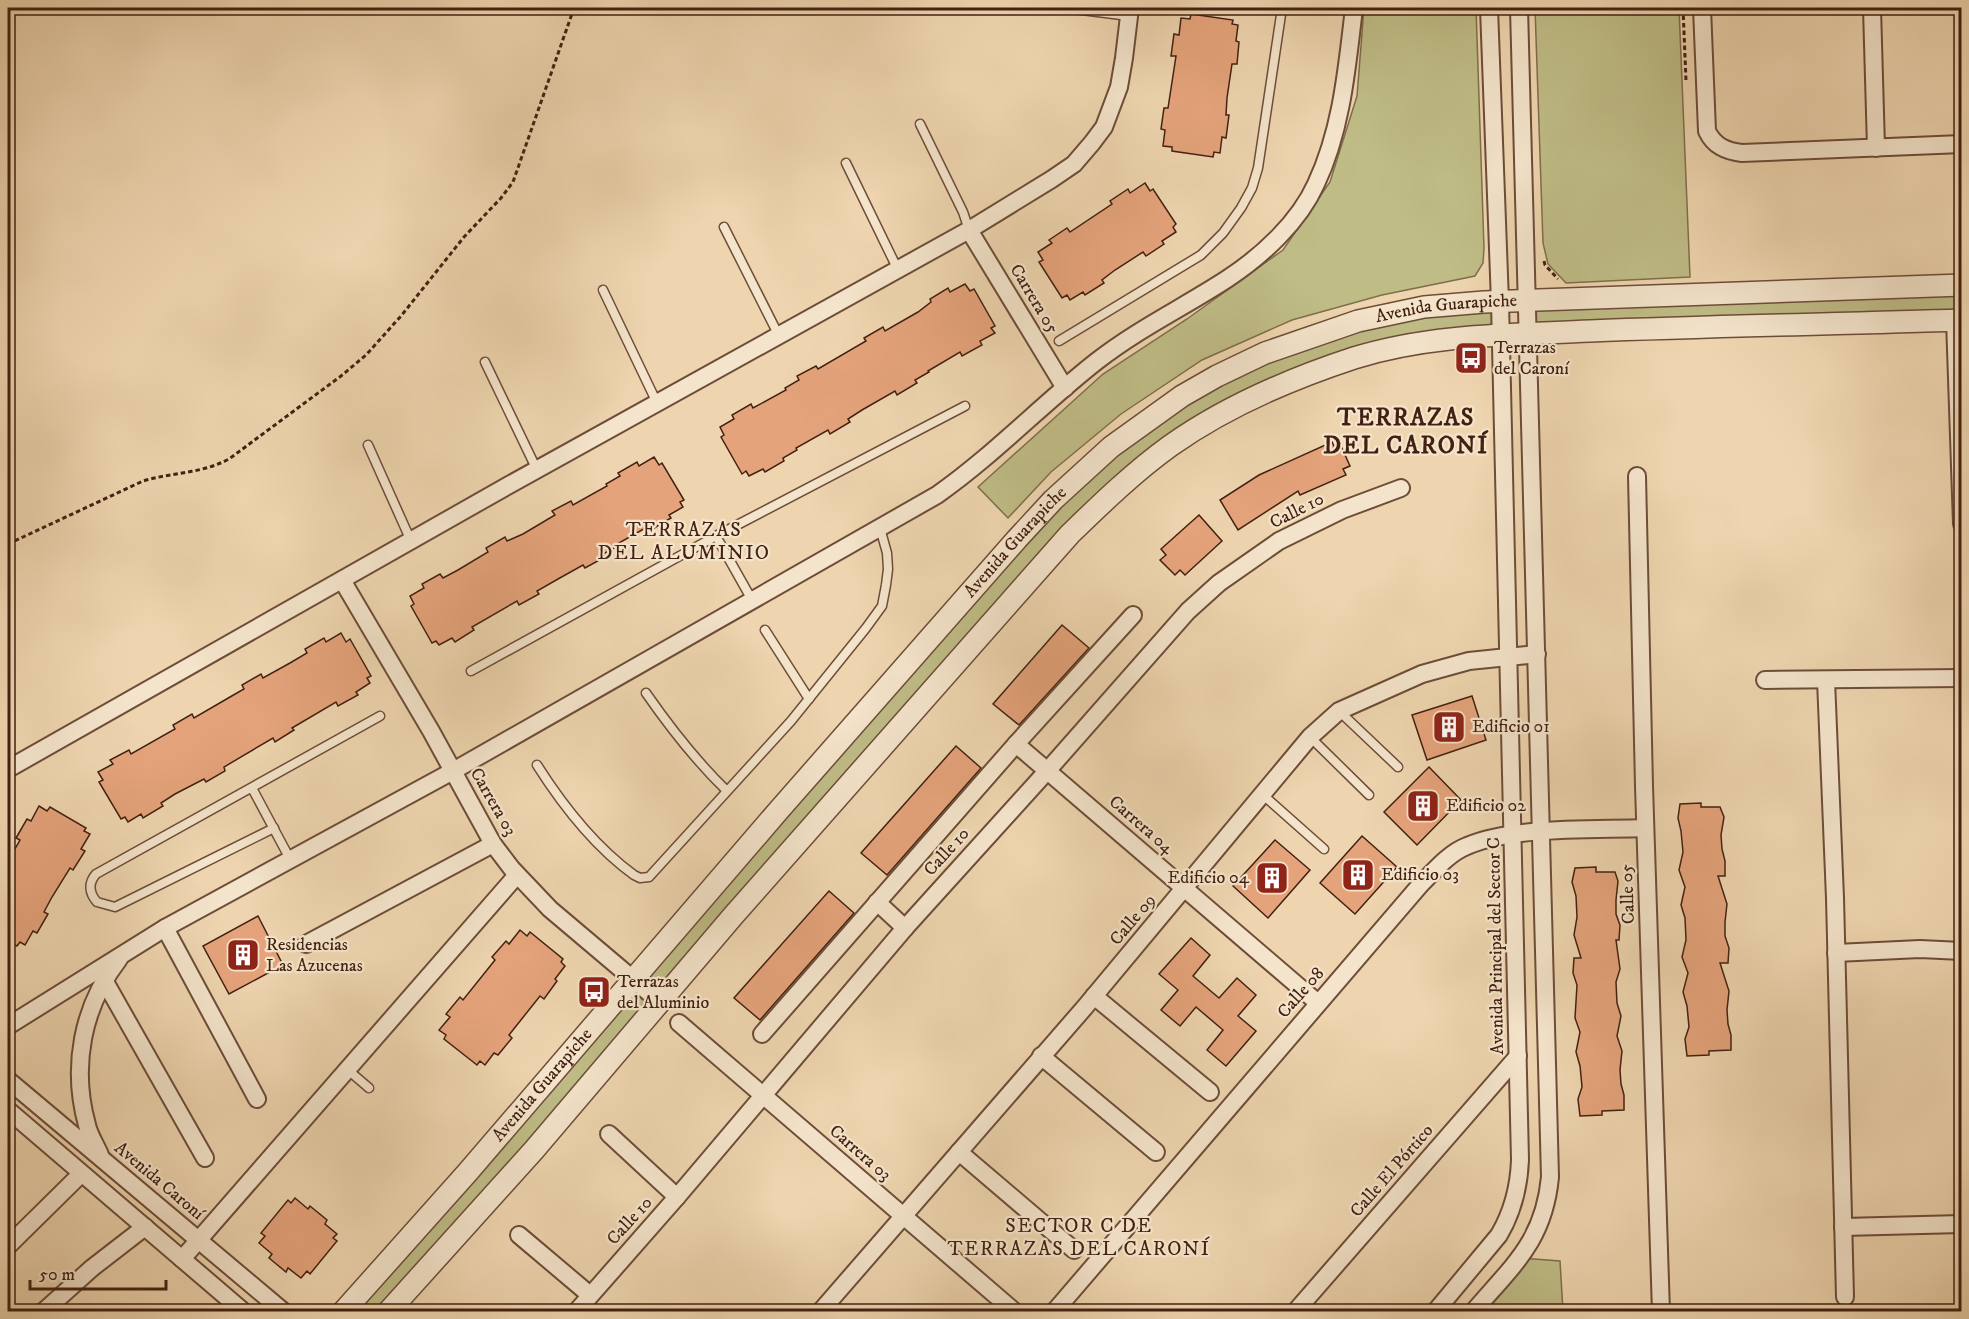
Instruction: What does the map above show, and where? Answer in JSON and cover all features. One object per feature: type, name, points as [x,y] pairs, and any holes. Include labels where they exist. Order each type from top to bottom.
[{"type":"street","points":[[8,1026],[165,928],[453,771],[930,499],[988,456],[1096,362],[1123,342],[1228,278],[1262,252],[1302,209],[1316,186],[1335,129],[1354,8]]},
{"type":"street","name":"Avenida Principal del Sector C","points":[[1435,1311],[1495,1241],[1506,1224],[1516,1196],[1520,1169],[1501,335],[1490,8]]},
{"type":"street","points":[[1473,1311],[1531,1243],[1548,1197],[1550,1147],[1519,8]]},
{"type":"street","points":[[1702,8],[1705,119],[1711,139],[1724,149],[1742,153],[1962,144]]},
{"type":"street","points":[[1872,8],[1876,148]]},
{"type":"street","points":[[8,770],[537,470],[969,230],[1053,179],[1074,164],[1104,127],[1119,87],[1130,12]]},
{"type":"street","name":"Carrera 05","points":[[969,230],[1065,388]]},
{"type":"street","name":"Avenida Guarapiche","points":[[343,1311],[466,1173],[943,622],[1053,500],[1111,447],[1182,396],[1265,353],[1358,321],[1424,307],[1500,302],[1962,285]]},
{"type":"street","points":[[1958,320],[1962,524]]},
{"type":"street","name":"Avenida Guarapiche","points":[[388,1311],[512,1175],[733,916],[1026,581],[1107,498],[1171,445],[1246,402],[1315,372],[1356,358],[1415,343],[1501,335],[1958,320]]},
{"type":"street","name":"Calle 05","points":[[1637,476],[1645,828],[1661,1311]]},
{"type":"street","name":"Calle 10","points":[[576,1311],[764,1096],[905,928],[1188,611],[1219,583],[1287,537],[1342,510],[1401,488]]},
{"type":"street","name":"Carrera 03","points":[[342,580],[493,844],[517,875],[550,909],[660,1002]]},
{"type":"street","points":[[762,1034],[1016,744],[1133,615]]},
{"type":"street","name":"Calle 09","points":[[820,1311],[1094,996],[1310,737],[1339,711],[1422,674],[1469,661],[1537,654]]},
{"type":"street","points":[[1765,680],[1962,678]]},
{"type":"street","points":[[1826,680],[1845,1297]]},
{"type":"street","name":"Carrera 04","points":[[1016,744],[1318,1004]]},
{"type":"street","name":"Calle 08","points":[[1054,1311],[1421,884],[1449,856],[1466,846],[1512,835],[1645,828]]},
{"type":"street","points":[[306,944],[493,844]]},
{"type":"street","points":[[182,1259],[517,875]]},
{"type":"street","points":[[878,902],[905,928]]},
{"type":"street","points":[[165,928],[257,1099]]},
{"type":"street","points":[[1836,953],[1920,949],[1962,951]]},
{"type":"street","points":[[102,1158],[87,1127],[81,1098],[81,1042],[86,1018],[104,980],[123,953]]},
{"type":"street","points":[[104,980],[205,1158]]},
{"type":"street","points":[[1094,996],[1210,1092]]},
{"type":"street","name":"Carrera 03","points":[[679,1023],[1015,1311]]},
{"type":"street","points":[[1041,1056],[1156,1152]]},
{"type":"street","name":"Calle El Pórtico","points":[[1295,1311],[1518,1056]]},
{"type":"street","name":"Avenida Caroní","points":[[8,1080],[284,1311]]},
{"type":"street","points":[[8,1110],[244,1311]]},
{"type":"street","points":[[609,1134],[677,1197]]},
{"type":"street","points":[[959,1152],[1074,1250]]},
{"type":"street","points":[[8,1246],[81,1174]]},
{"type":"street","points":[[1843,1227],[1962,1224]]},
{"type":"street","points":[[43,1311],[92,1268],[145,1227]]},
{"type":"street","points":[[519,1235],[590,1295]]},
{"type":"lane","points":[[1066,8],[1130,12]]},
{"type":"lane","points":[[1059,341],[1202,255],[1223,233],[1241,208],[1252,188],[1258,168],[1282,8]]},
{"type":"lane","points":[[920,124],[963,212],[969,230]]},
{"type":"lane","points":[[846,163],[898,270]]},
{"type":"lane","points":[[724,227],[779,336]]},
{"type":"lane","points":[[603,290],[657,404]]},
{"type":"lane","points":[[485,362],[537,470]]},
{"type":"lane","points":[[471,671],[716,536],[965,406]]},
{"type":"lane","points":[[368,445],[411,541]]},
{"type":"lane","points":[[537,765],[580,825],[628,871],[640,878],[649,877],[809,699],[882,606],[888,569],[887,553],[880,528]]},
{"type":"lane","points":[[716,536],[752,600]]},
{"type":"lane","points":[[765,630],[809,699]]},
{"type":"lane","points":[[646,693],[672,731],[727,791]]},
{"type":"lane","points":[[1339,711],[1398,767]]},
{"type":"lane","points":[[274,828],[115,907],[101,904],[92,896],[90,884],[96,874],[380,716]]},
{"type":"lane","points":[[1310,737],[1369,795]]},
{"type":"lane","points":[[252,788],[291,859]]},
{"type":"lane","points":[[1262,794],[1324,849]]},
{"type":"lane","points":[[348,1070],[369,1088]]},
{"type":"path","points":[[8,543],[143,481],[164,475],[214,467],[229,459],[366,355],[513,182],[574,8]]},
{"type":"path","points":[[1683,8],[1686,91]]},
{"type":"path","points":[[1543,254],[1545,265],[1564,286]]},
{"type":"shaded area","points":[[1364,8],[1476,8],[1484,248],[1483,263],[1475,276],[1382,295],[1292,320],[1202,360],[1121,414],[1051,472],[1008,518],[978,487],[1103,374],[1187,319],[1283,250],[1330,182],[1357,96]]},
{"type":"shaded area","points":[[1535,8],[1679,8],[1690,277],[1566,283],[1548,264],[1543,243]]},
{"type":"shaded area","points":[[1961,285],[1962,320],[1529,334],[1528,301]]},
{"type":"shaded area","points":[[1500,302],[1501,335],[1315,372],[1145,465],[388,1311],[343,1312],[943,622],[1145,421],[1317,335]]},
{"type":"shaded area","points":[[1520,1258],[1560,1261],[1563,1311],[1473,1312]]},
{"type":"building","points":[[1191,14],[1233,20],[1232,24],[1238,25],[1237,64],[1232,64],[1227,98],[1226,115],[1229,115],[1226,138],[1222,137],[1220,153],[1214,152],[1213,157],[1172,151],[1172,147],[1163,146],[1165,130],[1161,129],[1164,108],[1168,108],[1176,56],[1171,56],[1174,34],[1179,35],[1181,18],[1190,19]]},
{"type":"building","points":[[1145,183],[1150,191],[1153,189],[1176,224],[1173,227],[1176,232],[1162,241],[1164,244],[1146,256],[1143,252],[1115,270],[1102,280],[1104,283],[1085,295],[1083,292],[1070,300],[1067,295],[1062,298],[1039,262],[1043,260],[1038,252],[1052,243],[1049,240],[1067,228],[1070,232],[1112,204],[1110,201],[1128,189],[1130,193]]},
{"type":"building","points":[[965,284],[970,291],[974,289],[995,326],[991,328],[995,333],[980,341],[982,345],[962,356],[960,352],[928,371],[915,380],[917,383],[897,395],[895,391],[848,419],[850,422],[830,434],[828,430],[796,448],[797,450],[783,458],[784,461],[765,472],[763,469],[749,476],[746,471],[742,474],[721,437],[724,435],[720,427],[734,419],[732,415],[751,404],[753,408],[786,390],[785,388],[799,380],[797,376],[816,366],[818,369],[866,341],[864,338],[883,327],[885,331],[918,312],[931,302],[930,299],[948,288],[950,292]]},
{"type":"building","points":[[1332,442],[1335,448],[1341,446],[1350,466],[1343,469],[1346,475],[1300,495],[1298,491],[1238,530],[1220,500],[1259,475]]},
{"type":"building","points":[[654,457],[659,465],[662,463],[684,500],[680,502],[683,507],[669,515],[671,518],[651,530],[649,526],[617,544],[618,546],[603,554],[605,557],[585,568],[583,565],[537,591],[539,594],[519,605],[517,601],[472,627],[474,630],[455,642],[452,638],[439,645],[436,641],[432,643],[411,606],[414,604],[410,596],[424,588],[422,584],[440,574],[443,578],[458,570],[488,552],[486,548],[505,537],[507,541],[523,534],[555,515],[552,511],[571,501],[573,505],[607,486],[606,484],[620,476],[618,473],[637,462],[639,466]]},
{"type":"building","points":[[1199,515],[1222,541],[1185,575],[1180,570],[1175,575],[1160,560],[1166,555],[1161,549]]},
{"type":"building","points":[[1062,625],[1089,648],[1019,725],[993,704]]},
{"type":"building","points":[[341,633],[346,642],[350,639],[371,676],[367,678],[370,683],[356,692],[358,695],[338,706],[336,702],[292,728],[294,730],[275,742],[273,738],[224,767],[225,771],[206,782],[204,779],[175,794],[161,803],[163,806],[143,818],[141,814],[128,822],[125,817],[121,819],[99,782],[103,780],[98,772],[113,764],[110,760],[129,750],[131,754],[175,729],[173,725],[192,714],[194,718],[244,689],[242,685],[261,674],[263,678],[307,653],[305,649],[324,638],[326,642]]},
{"type":"building","name":"Edificio 01","points":[[1472,696],[1486,740],[1427,760],[1412,715]]},
{"type":"building","points":[[956,746],[981,768],[887,875],[861,853]]},
{"type":"building","name":"Edificio 02","points":[[1429,767],[1461,800],[1417,845],[1384,812]]},
{"type":"building","points":[[1701,803],[1701,807],[1720,807],[1724,817],[1721,835],[1725,876],[1718,876],[1727,904],[1725,936],[1729,948],[1728,963],[1720,963],[1729,991],[1727,1010],[1731,1050],[1709,1051],[1709,1055],[1687,1056],[1685,1039],[1689,1027],[1683,992],[1688,973],[1682,957],[1686,940],[1685,918],[1681,905],[1685,887],[1679,870],[1683,852],[1678,818],[1680,804]]},
{"type":"building","points":[[39,806],[47,811],[50,807],[86,828],[84,831],[90,834],[81,849],[85,851],[73,870],[70,868],[52,897],[44,912],[48,914],[37,933],[33,931],[25,945],[20,942],[17,946],[8,940],[8,861],[20,840],[16,838],[27,819],[31,821]]},
{"type":"building","name":"Edificio 03","points":[[1362,836],[1397,867],[1355,914],[1320,883]]},
{"type":"building","name":"Edificio 04","points":[[1275,840],[1310,870],[1268,918],[1233,886]]},
{"type":"building","points":[[1596,867],[1596,872],[1615,872],[1618,881],[1616,914],[1620,925],[1619,940],[1616,940],[1620,969],[1616,982],[1617,1003],[1621,1016],[1617,1036],[1622,1051],[1620,1070],[1624,1110],[1602,1111],[1602,1115],[1580,1116],[1578,1099],[1582,1087],[1576,1052],[1580,1032],[1575,1018],[1577,985],[1573,973],[1574,958],[1581,958],[1574,935],[1577,917],[1576,896],[1572,882],[1575,868]]},
{"type":"building","points":[[829,891],[854,913],[760,1020],[734,998]]},
{"type":"building","name":"Residencias Las Azucenas","points":[[258,916],[283,965],[229,994],[203,946]]},
{"type":"building","points":[[520,930],[527,936],[530,932],[563,959],[561,962],[565,966],[544,999],[540,996],[509,1035],[512,1038],[498,1055],[494,1053],[485,1065],[480,1061],[477,1065],[444,1039],[446,1035],[439,1030],[450,1017],[446,1014],[460,997],[463,1000],[495,960],[492,957],[506,941],[509,944]]},
{"type":"building","points":[[1191,938],[1210,955],[1193,976],[1219,998],[1237,978],[1256,995],[1238,1016],[1256,1031],[1226,1066],[1207,1050],[1223,1030],[1196,1007],[1180,1026],[1161,1010],[1178,990],[1159,974]]},
{"type":"building","points":[[295,1198],[308,1209],[310,1206],[327,1220],[325,1224],[337,1234],[333,1238],[337,1241],[310,1274],[307,1271],[301,1278],[288,1268],[286,1272],[269,1258],[272,1254],[259,1243],[265,1236],[261,1233],[288,1200],[291,1203]]},
{"type":"place","name":"Terrazas del Caroní","points":[[1471,358]]},
{"type":"place","name":"Edificio 01","points":[[1449,727]]},
{"type":"place","name":"Edificio 02","points":[[1423,806]]},
{"type":"place","name":"Edificio 03","points":[[1358,875]]},
{"type":"place","name":"Edificio 04","points":[[1272,878]]},
{"type":"place","name":"Residencias Las Azucenas","points":[[243,955]]},
{"type":"place","name":"Terrazas del Aluminio","points":[[594,992]]},
{"type":"district","name":"TERRAZAS DEL CARONÍ","points":[[1406,432]]},
{"type":"district","name":"TERRAZAS DEL ALUMINIO","points":[[684,542]]},
{"type":"district","name":"SECTOR C DE TERRAZAS DEL CARONÍ","points":[[1079,1238]]}]
